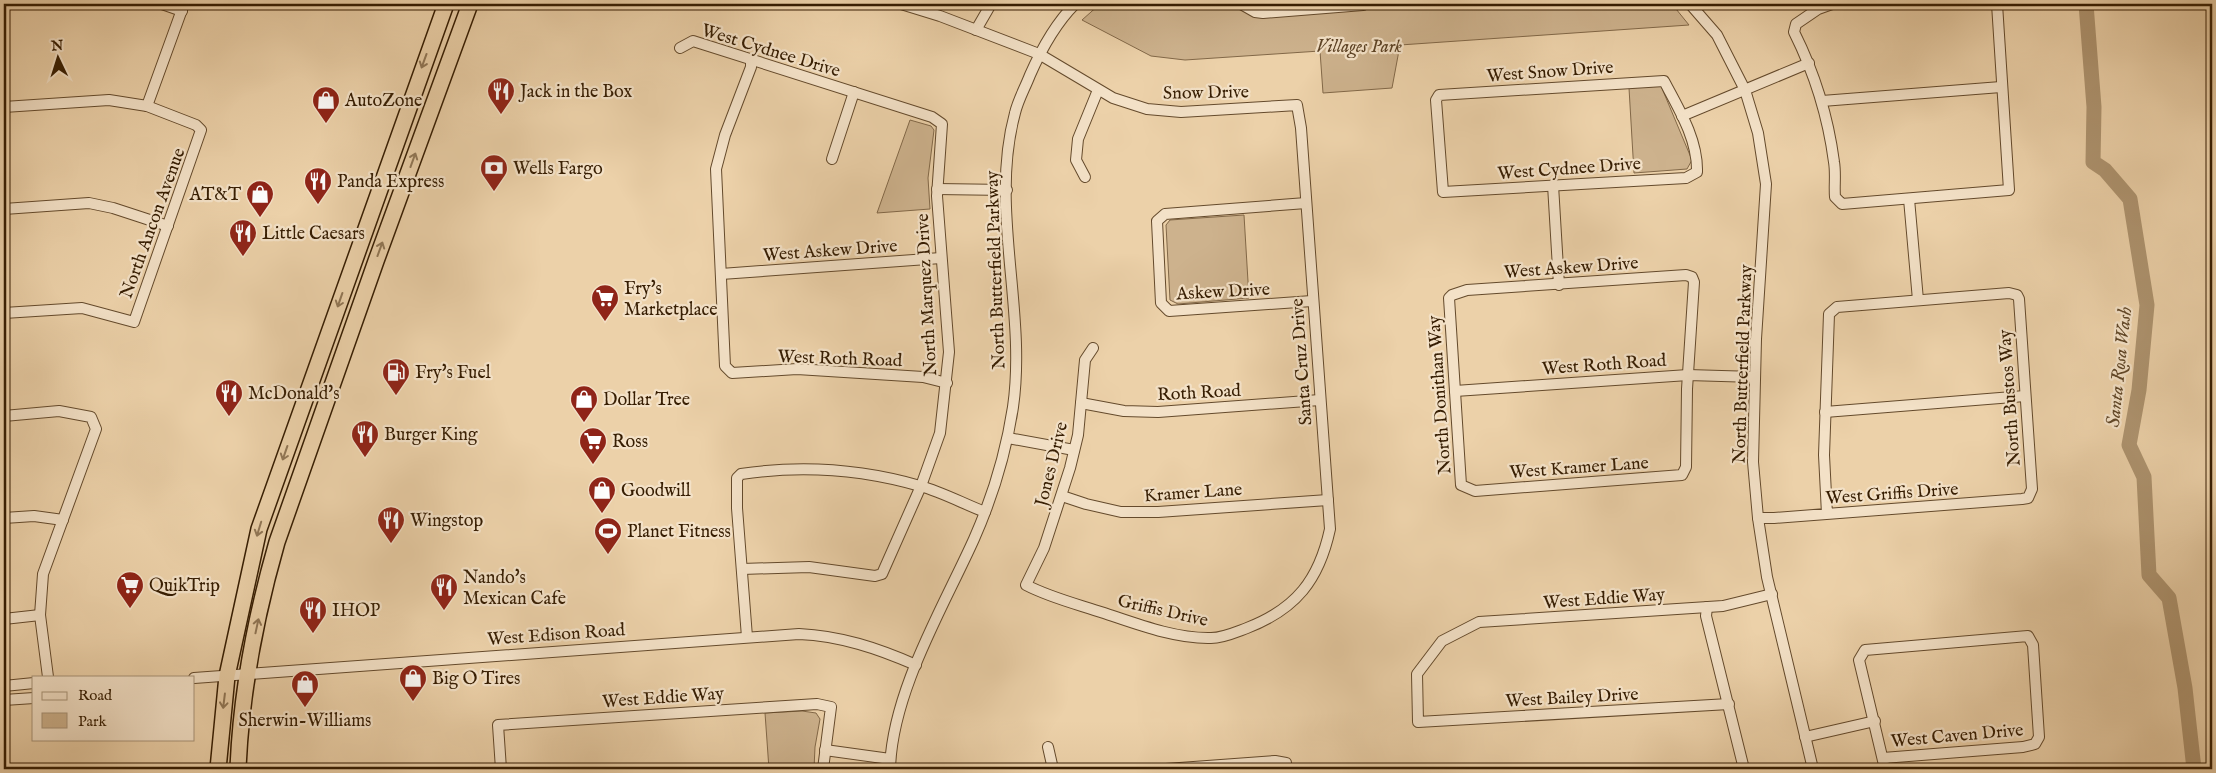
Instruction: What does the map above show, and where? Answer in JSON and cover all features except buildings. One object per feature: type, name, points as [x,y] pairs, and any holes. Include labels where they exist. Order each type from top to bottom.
[{"type":"highway","points":[[238,769],[248,674],[269,572],[280,533],[470,4]]},
{"type":"highway","points":[[444,10],[450,25],[444,73]]},
{"type":"highway","points":[[218,769],[227,676],[259,530],[444,10]]},
{"type":"street","points":[[4,107],[109,100],[147,106],[183,7],[162,4]]},
{"type":"street","points":[[902,4],[1039,54]]},
{"type":"street","points":[[976,30],[991,4]]},
{"type":"street","name":"North Butterfield Parkway","points":[[890,764],[898,722],[916,665],[985,512],[993,492],[1008,438],[1017,352],[1006,173],[1015,112],[1039,54],[1066,13],[1075,4]]},
{"type":"street","points":[[1241,4],[1255,12],[1263,13],[1317,6],[1364,5]]},
{"type":"street","name":"North Butterfield Parkway","points":[[1690,4],[1716,35],[1732,62],[1745,90],[1758,133],[1766,184],[1755,377],[1753,462],[1758,518],[1772,594],[1813,769]]},
{"type":"street","points":[[1832,4],[1818,9],[1796,24],[1794,32],[1809,63],[1822,101],[1834,165],[1836,197],[1842,204],[2009,190],[1997,4]]},
{"type":"street","name":"West Cydnee Drive","points":[[680,48],[693,41],[932,117],[942,124]]},
{"type":"street","name":"Snow Drive","points":[[1039,54],[1113,98],[1147,109],[1181,112],[1297,105]]},
{"type":"street","points":[[721,274],[716,169],[725,135],[751,66],[751,59]]},
{"type":"street","points":[[1682,116],[1809,63]]},
{"type":"street","name":"West Snow Drive","points":[[1443,192],[1436,100],[1439,95],[1664,80],[1682,116]]},
{"type":"street","points":[[1822,101],[2001,87]]},
{"type":"street","points":[[1085,177],[1076,160],[1078,139],[1098,90]]},
{"type":"street","name":"West Cydnee Drive","points":[[832,159],[854,92]]},
{"type":"street","name":"Santa Cruz Drive","points":[[1291,605],[1307,587],[1320,564],[1330,529],[1312,301],[1301,128],[1297,105]]},
{"type":"street","name":"North Ancon Avenue","points":[[4,314],[82,308],[134,322],[201,135],[201,130],[196,125],[147,106]]},
{"type":"street","name":"West Cydnee Drive","points":[[1443,192],[1686,178],[1697,172],[1697,159],[1682,116]]},
{"type":"street","name":"North Marquez Drive","points":[[742,569],[809,566],[875,576],[882,574],[922,486],[940,433],[949,352],[937,189],[942,124]]},
{"type":"street","points":[[1552,185],[1559,284]]},
{"type":"street","points":[[937,189],[1006,190]]},
{"type":"street","points":[[1827,514],[1824,455],[1829,314],[1836,307],[1918,300],[1908,199]]},
{"type":"street","points":[[4,209],[89,203],[113,208],[168,226]]},
{"type":"street","name":"Askew Drive","points":[[1306,203],[1172,212],[1160,217],[1156,227],[1158,262],[1161,303],[1165,308],[1174,311],[1312,301]]},
{"type":"street","name":"West Askew Drive","points":[[721,274],[942,258]]},
{"type":"street","name":"West Roth Road","points":[[721,274],[725,366],[732,373],[797,369],[923,377],[947,383]]},
{"type":"street","name":"West Askew Drive","points":[[1452,295],[1467,290],[1686,275],[1692,277],[1694,282],[1688,375]]},
{"type":"street","name":"North Bustos Way","points":[[1918,300],[2009,293],[2016,295],[2019,299],[2032,489],[2028,498]]},
{"type":"street","name":"North Donithan Way","points":[[1452,295],[1449,298],[1461,485],[1469,490]]},
{"type":"street","name":"Jones Drive","points":[[1026,585],[1044,548],[1062,496],[1074,450],[1085,360],[1093,348]]},
{"type":"street","name":"West Roth Road","points":[[1455,391],[1688,375],[1755,377]]},
{"type":"street","name":"West Kramer Lane","points":[[1469,490],[1682,475],[1686,467],[1688,375]]},
{"type":"street","points":[[1825,412],[2025,396]]},
{"type":"street","name":"Roth Road","points":[[1081,403],[1124,411],[1158,412],[1320,400]]},
{"type":"street","points":[[4,416],[59,411],[91,417],[96,429],[43,574],[40,616],[48,676]]},
{"type":"street","points":[[1008,438],[1074,450]]},
{"type":"street","points":[[747,637],[737,508],[737,478],[741,474],[767,470],[823,469],[860,473],[922,486],[985,512]]},
{"type":"street","name":"Kramer Lane","points":[[1062,496],[1121,512],[1158,512],[1328,500]]},
{"type":"street","name":"West Griffis Drive","points":[[1758,518],[2028,498]]},
{"type":"street","points":[[4,518],[34,516],[63,520]]},
{"type":"street","name":"Griffis Drive","points":[[1026,585],[1047,596],[1133,622],[1192,637],[1213,638],[1232,634],[1269,620],[1291,605]]},
{"type":"street","name":"West Eddie Way","points":[[1418,722],[1417,674],[1442,641],[1479,622],[1722,606],[1772,594]]},
{"type":"street","points":[[1707,607],[1706,616],[1744,769]]},
{"type":"street","points":[[4,619],[40,616]]},
{"type":"street","name":"West Edison Road","points":[[195,678],[799,634],[831,636],[882,650],[916,665]]},
{"type":"street","name":"West Caven Drive","points":[[1875,721],[1859,660],[1865,650],[2028,636],[2033,645],[2039,737],[2035,744],[2013,748],[1882,758]]},
{"type":"street","points":[[4,686],[32,684]]},
{"type":"street","points":[[4,700],[32,698]]},
{"type":"street","name":"West Eddie Way","points":[[501,769],[498,725],[787,704],[831,706],[825,750]]},
{"type":"street","name":"West Bailey Drive","points":[[1418,722],[1729,704]]},
{"type":"street","points":[[1805,737],[1875,721],[1885,769]]},
{"type":"street","points":[[1048,747],[1053,769]]},
{"type":"street","points":[[822,769],[825,750],[890,764]]},
{"type":"street","points":[[1166,769],[1275,761],[1286,766]]},
{"type":"green space","name":"Villages Park","points":[[1100,4],[1672,4],[1689,25],[1400,45],[1392,88],[1323,93],[1320,51],[1185,60],[1151,56],[1082,20]]},
{"type":"green space","points":[[1661,86],[1692,160],[1687,169],[1634,173],[1629,88]]},
{"type":"green space","points":[[910,120],[931,126],[934,130],[928,178],[930,209],[877,213]]},
{"type":"green space","points":[[1244,215],[1249,298],[1178,304],[1170,300],[1166,225],[1170,220]]},
{"type":"green space","points":[[802,711],[816,713],[820,719],[815,747],[814,769],[769,769],[765,713]]},
{"type":"waterway","name":"Santa Rosa Wash","points":[[2086,4],[2094,107],[2093,162],[2105,170],[2130,199],[2147,305],[2139,390],[2129,445],[2144,477],[2149,575],[2169,598],[2185,688],[2194,769]]},
{"type":"place","name":"Jack in the Box","points":[[501,115]]},
{"type":"place","name":"AutoZone","points":[[326,124]]},
{"type":"place","name":"Wells Fargo","points":[[494,192]]},
{"type":"place","name":"Panda Express","points":[[318,205]]},
{"type":"place","name":"AT&T","points":[[260,218]]},
{"type":"place","name":"Little Caesars","points":[[243,257]]},
{"type":"place","name":"Fry's Marketplace","points":[[605,322]]},
{"type":"place","name":"Fry's Fuel","points":[[396,396]]},
{"type":"place","name":"McDonald's","points":[[229,417]]},
{"type":"place","name":"Dollar Tree","points":[[584,423]]},
{"type":"place","name":"Burger King","points":[[365,458]]},
{"type":"place","name":"Ross","points":[[593,465]]},
{"type":"place","name":"Goodwill","points":[[602,514]]},
{"type":"place","name":"Wingstop","points":[[391,544]]},
{"type":"place","name":"Planet Fitness","points":[[608,555]]},
{"type":"place","name":"QuikTrip","points":[[130,609]]},
{"type":"place","name":"Nando's Mexican Cafe","points":[[444,611]]},
{"type":"place","name":"IHOP","points":[[313,634]]},
{"type":"place","name":"Big O Tires","points":[[413,702]]},
{"type":"place","name":"Sherwin-Williams","points":[[305,708]]}]
